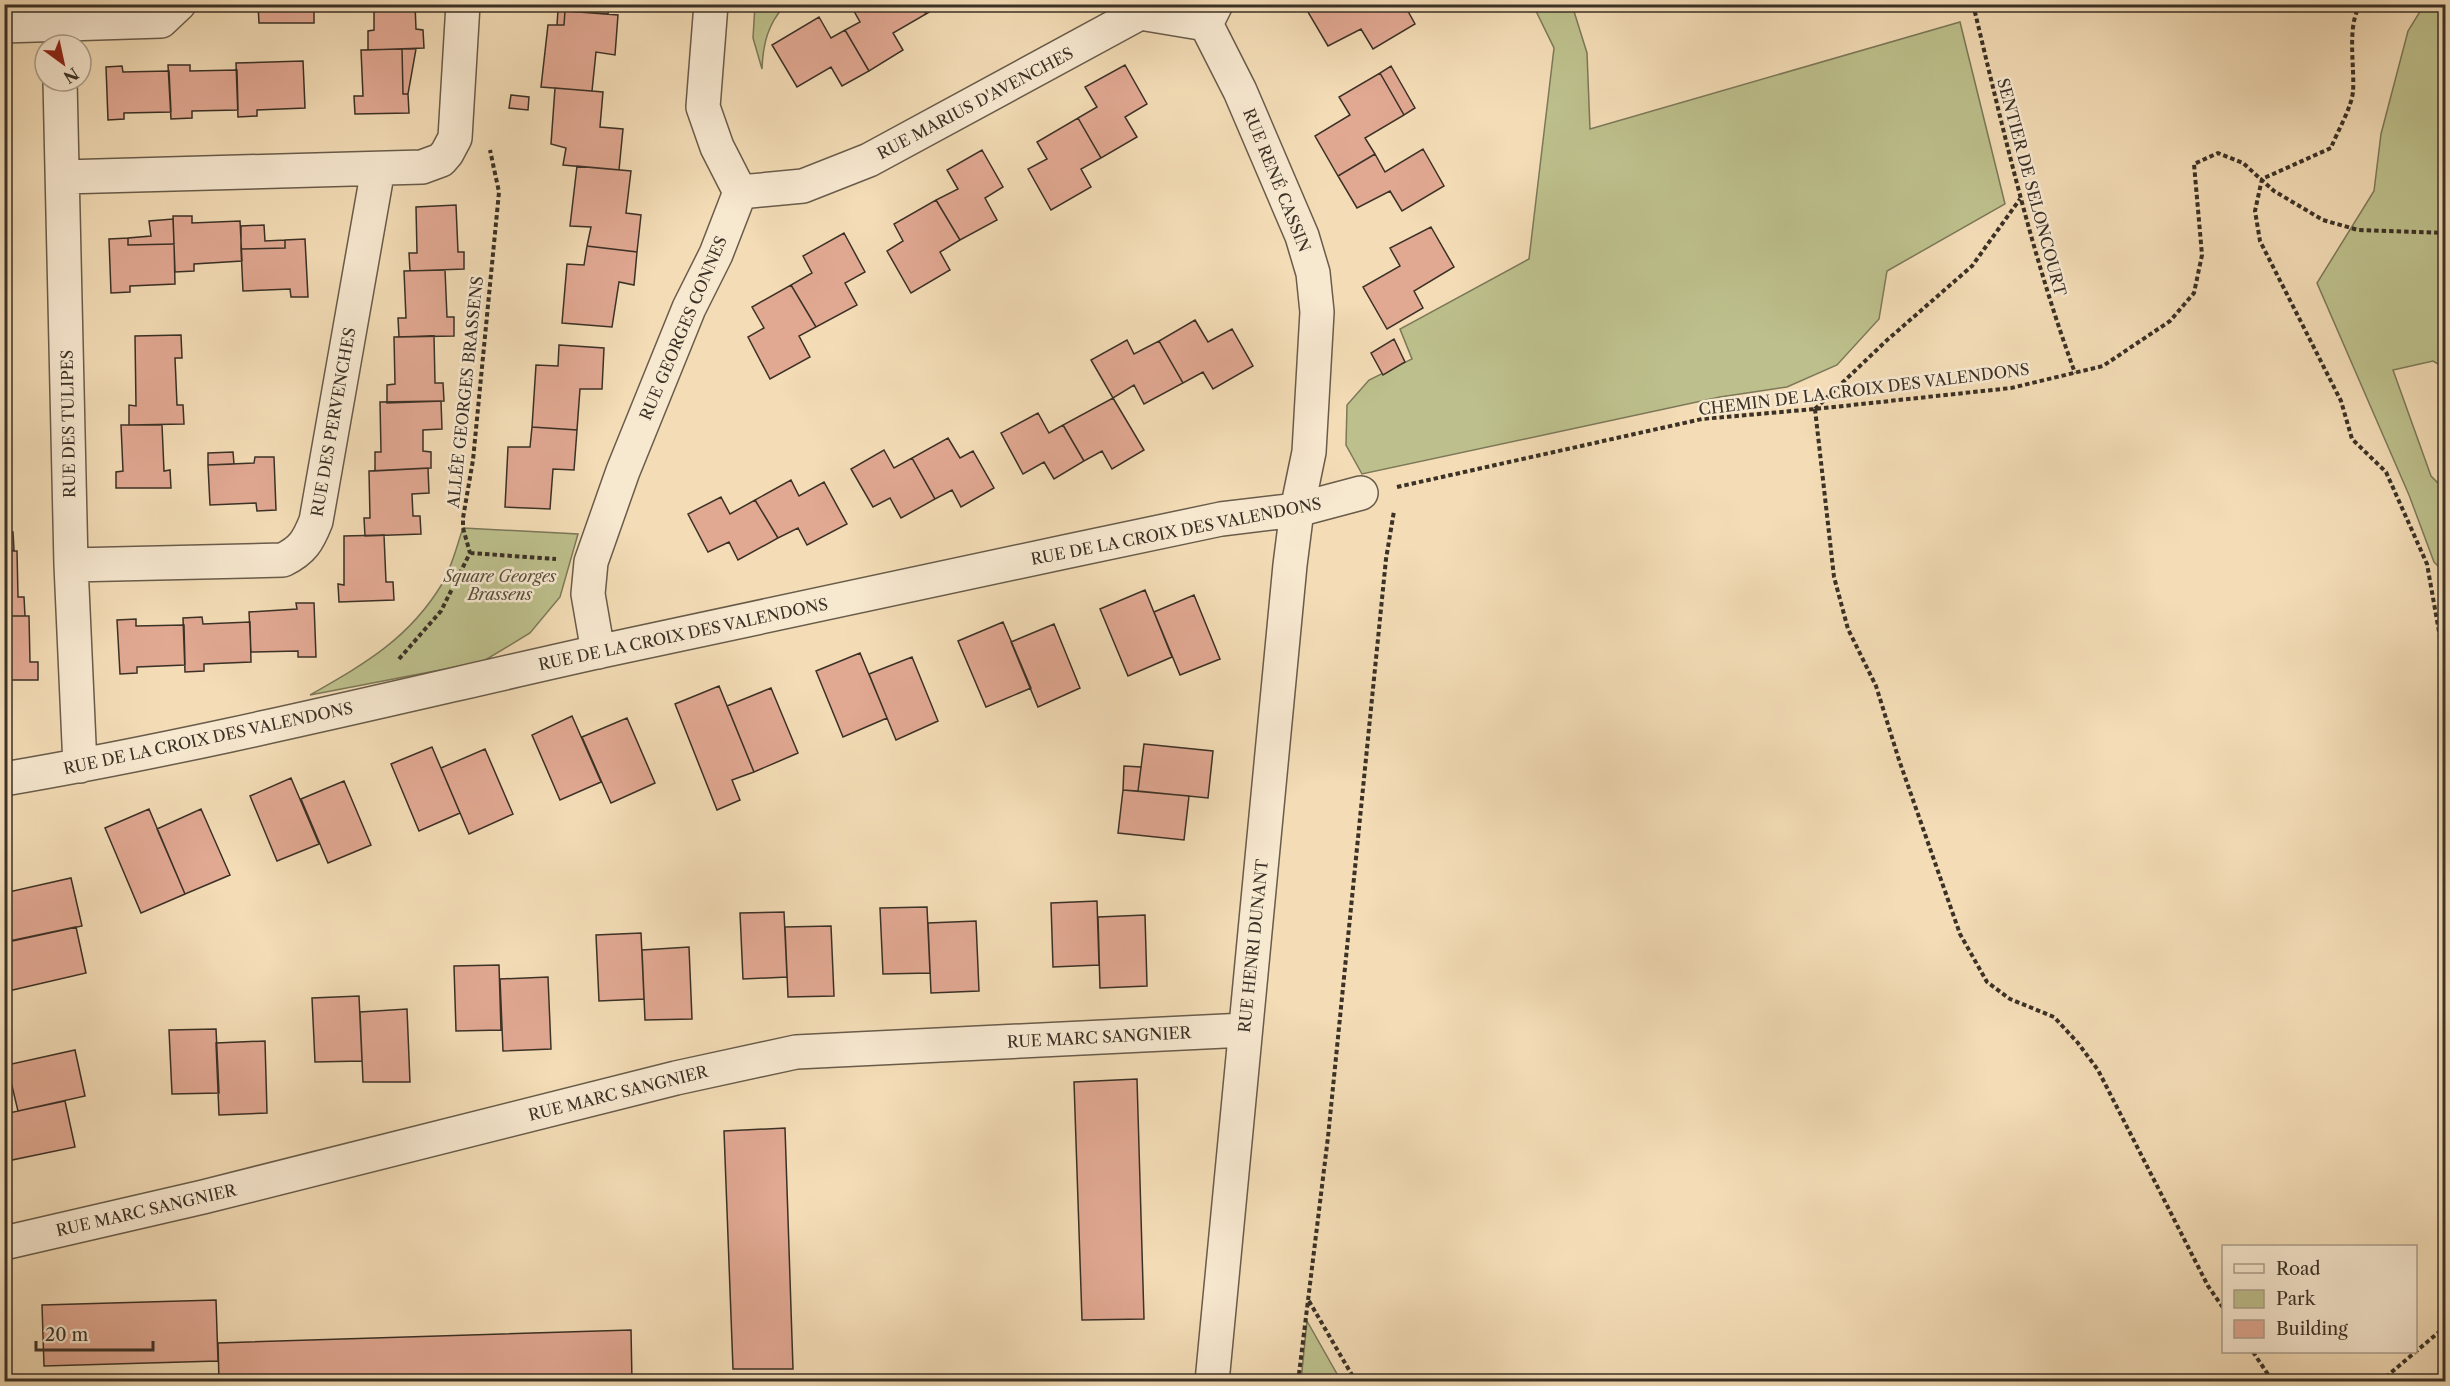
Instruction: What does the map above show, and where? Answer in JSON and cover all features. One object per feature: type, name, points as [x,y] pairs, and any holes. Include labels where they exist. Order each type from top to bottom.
[{"type":"street","points":[[73,33],[160,21],[179,4]]},
{"type":"street","points":[[63,177],[378,170],[432,165],[447,153],[455,138],[463,4]]},
{"type":"street","points":[[711,4],[703,107],[717,147],[740,192]]},
{"type":"street","name":"RUE MARIUS D'AVENCHES","points":[[740,192],[804,186],[870,160],[1140,13],[1211,14]]},
{"type":"street","name":"RUE RENÉ CASSIN","points":[[1211,14],[1240,91],[1302,236],[1313,273],[1317,312],[1309,452],[1297,510]]},
{"type":"street","points":[[4,26],[46,33]]},
{"type":"street","name":"RUE DES TULIPES","points":[[60,93],[71,564],[80,766]]},
{"type":"street","name":"RUE DES PERVENCHES","points":[[71,564],[283,560],[297,553],[304,545],[310,537],[316,520],[378,170]]},
{"type":"street","name":"RUE GEORGES CONNES","points":[[598,652],[588,594],[591,561],[623,471],[689,308],[716,254],[740,192]]},
{"type":"street","name":"RUE DE LA CROIX DES VALENDONS","points":[[4,779],[80,766],[598,652],[1221,519],[1297,510],[1361,493]]},
{"type":"street","name":"RUE HENRI DUNANT","points":[[1212,1382],[1297,510]]},
{"type":"street","name":"RUE MARC SANGNIER","points":[[4,1244],[203,1197],[676,1078],[796,1052],[1245,1030]]},
{"type":"path","name":"SENTIER DE SELONCOURT","points":[[1973,4],[2020,198],[2053,311],[2075,373]]},
{"type":"path","points":[[2361,4],[2356,10],[2353,43],[2353,94],[2331,148],[2262,179],[2255,212],[2260,241],[2341,401],[2352,439],[2386,472],[2427,564],[2445,671]]},
{"type":"path","name":"ALLÉE GEORGES BRASSENS","points":[[455,138],[490,150],[499,192],[473,460],[463,518],[463,528],[470,553]]},
{"type":"path","name":"CHEMIN DE LA CROIX DES VALENDONS","points":[[1396,497],[1398,487],[1702,419],[1815,410],[2011,388],[2103,366],[2170,321],[2194,293],[2202,255],[2194,164],[2218,153],[2243,163],[2274,191],[2323,220],[2358,230],[2445,233]]},
{"type":"path","points":[[2020,198],[1972,266],[1886,341],[1815,410],[1834,577],[1848,629],[1876,686],[1899,760],[1960,934],[1988,982],[2010,999],[2054,1017],[2079,1043],[2098,1070],[2208,1286],[2222,1307]]},
{"type":"path","points":[[1298,1382],[1328,1137],[1386,559],[1394,508]]},
{"type":"path","points":[[395,663],[441,611],[470,553],[591,561]]},
{"type":"path","points":[[1308,1300],[1356,1382]]},
{"type":"path","points":[[2417,1350],[2445,1326]]},
{"type":"path","points":[[2254,1353],[2273,1382]]},
{"type":"path","points":[[2380,1382],[2414,1353]]},
{"type":"green space","points":[[755,5],[785,5],[774,19],[768,34],[762,69],[753,38]]},
{"type":"green space","points":[[1533,5],[1572,5],[1587,53],[1590,129],[1960,22],[2005,204],[1887,271],[1879,319],[1837,365],[1787,387],[1720,397],[1362,474],[1346,445],[1347,405],[1369,380],[1412,359],[1400,329],[1529,259],[1554,48]]},
{"type":"green space","points":[[2424,5],[2445,5],[2445,368],[2433,361],[2393,370],[2431,476],[2445,490],[2445,573],[2434,562],[2409,495],[2317,283],[2374,191],[2381,134],[2408,31]]},
{"type":"green space","name":"Square Georges Brassens","points":[[463,528],[578,534],[560,597],[530,633],[482,662],[310,695],[367,661],[415,620],[446,577]]},
{"type":"green space","points":[[1307,1321],[1341,1381],[1301,1381]]},
{"type":"building","points":[[314,4],[314,23],[259,23],[258,5]]},
{"type":"building","points":[[374,4],[415,4],[416,29],[423,30],[424,48],[368,50],[368,31],[374,30]]},
{"type":"building","points":[[557,4],[609,4],[608,14],[558,10]]},
{"type":"building","points":[[850,4],[920,4],[926,14],[893,33],[903,50],[869,71],[845,30],[860,22]]},
{"type":"building","points":[[920,4],[943,4],[926,14]]},
{"type":"building","points":[[1309,4],[1404,4],[1415,24],[1373,49],[1361,29],[1328,46],[1305,7]]},
{"type":"building","points":[[558,10],[565,11],[564,25],[557,25]]},
{"type":"building","points":[[565,11],[618,15],[615,55],[596,52],[592,91],[541,87],[548,25],[564,25]]},
{"type":"building","points":[[819,17],[831,38],[845,30],[869,71],[842,86],[831,67],[797,87],[772,45]]},
{"type":"building","points":[[402,49],[416,49],[408,94],[403,94]]},
{"type":"building","points":[[402,49],[403,94],[408,94],[409,113],[355,114],[354,96],[363,96],[361,50]]},
{"type":"building","points":[[303,61],[305,108],[257,110],[257,116],[238,117],[236,63]]},
{"type":"building","points":[[168,65],[190,65],[190,71],[237,70],[238,110],[192,111],[192,118],[171,119]]},
{"type":"building","points":[[1125,65],[1147,104],[1125,117],[1137,137],[1101,158],[1078,118],[1097,107],[1085,87]]},
{"type":"building","points":[[122,66],[123,72],[169,71],[171,112],[124,113],[124,119],[108,120],[106,67]]},
{"type":"building","points":[[1391,66],[1415,108],[1404,115],[1380,73]]},
{"type":"building","points":[[1380,73],[1404,115],[1365,138],[1375,154],[1338,176],[1315,136],[1350,115],[1339,97]]},
{"type":"building","points":[[555,88],[603,92],[600,127],[623,129],[619,170],[563,165],[566,148],[551,144]]},
{"type":"building","points":[[511,95],[529,97],[528,110],[509,108]]},
{"type":"building","points":[[1078,118],[1101,158],[1081,169],[1091,187],[1051,210],[1028,169],[1047,159],[1037,142]]},
{"type":"building","points":[[1423,149],[1444,186],[1402,211],[1390,191],[1357,208],[1338,176],[1375,154],[1385,172]]},
{"type":"building","points":[[982,150],[1003,187],[985,198],[997,220],[960,240],[936,200],[958,189],[947,170]]},
{"type":"building","points":[[577,166],[631,171],[626,213],[641,215],[637,252],[587,246],[591,227],[570,226]]},
{"type":"building","points":[[936,200],[960,240],[940,252],[950,270],[911,293],[887,251],[903,241],[894,224]]},
{"type":"building","points":[[456,205],[458,252],[464,252],[464,269],[410,271],[409,253],[417,253],[416,207]]},
{"type":"building","points":[[173,216],[192,216],[192,223],[240,221],[242,261],[194,264],[194,271],[175,272]]},
{"type":"building","points":[[173,219],[174,244],[128,245],[128,238],[151,236],[149,221]]},
{"type":"building","points":[[264,225],[265,241],[285,240],[285,248],[241,249],[241,226]]},
{"type":"building","points":[[1431,227],[1454,267],[1414,291],[1423,308],[1387,329],[1363,287],[1400,266],[1390,248]]},
{"type":"building","points":[[844,233],[865,272],[845,283],[857,305],[816,327],[791,285],[812,273],[803,256]]},
{"type":"building","points":[[128,238],[128,245],[174,244],[175,284],[130,286],[130,292],[111,293],[109,239]]},
{"type":"building","points":[[305,239],[308,297],[291,297],[290,289],[243,291],[241,249],[285,248],[285,240]]},
{"type":"building","points":[[587,246],[637,252],[634,285],[619,282],[612,327],[562,323],[567,264],[584,265]]},
{"type":"building","points":[[445,270],[447,317],[454,317],[454,336],[399,337],[398,318],[406,318],[404,271]]},
{"type":"building","points":[[791,285],[816,327],[799,336],[810,357],[770,379],[748,337],[764,328],[752,307]]},
{"type":"building","points":[[1195,320],[1208,342],[1232,329],[1253,366],[1213,389],[1203,372],[1183,383],[1159,341]]},
{"type":"building","points":[[181,335],[182,358],[175,358],[177,405],[183,405],[184,424],[129,425],[129,405],[136,406],[135,336]]},
{"type":"building","points":[[434,336],[435,383],[443,383],[444,401],[387,403],[387,385],[395,384],[394,337]]},
{"type":"building","points":[[1394,339],[1405,362],[1383,375],[1371,353]]},
{"type":"building","points":[[1127,340],[1134,354],[1159,341],[1183,383],[1144,404],[1134,385],[1113,398],[1091,360]]},
{"type":"building","points":[[559,345],[604,348],[602,389],[580,389],[577,430],[532,427],[536,365],[558,366]]},
{"type":"building","points":[[1113,398],[1144,450],[1112,469],[1102,451],[1084,461],[1063,425]]},
{"type":"building","points":[[441,401],[442,429],[423,430],[423,451],[431,452],[431,468],[375,471],[375,452],[381,452],[380,402]]},
{"type":"building","points":[[1038,413],[1049,433],[1063,425],[1084,461],[1054,479],[1044,462],[1023,474],[1001,433]]},
{"type":"building","points":[[121,425],[162,425],[164,471],[170,470],[171,488],[116,488],[116,472],[123,471]]},
{"type":"building","points":[[532,427],[577,430],[574,470],[553,469],[550,509],[505,507],[508,447],[530,447]]},
{"type":"building","points":[[948,438],[960,458],[973,451],[994,488],[961,507],[952,490],[935,499],[912,458]]},
{"type":"building","points":[[884,450],[894,468],[912,458],[935,499],[901,518],[890,498],[873,507],[851,469]]},
{"type":"building","points":[[233,452],[234,464],[208,465],[208,453]]},
{"type":"building","points":[[255,457],[274,457],[276,510],[257,511],[256,503],[210,505],[208,465],[254,463]]},
{"type":"building","points":[[428,468],[429,493],[412,494],[413,516],[420,516],[421,534],[365,536],[364,518],[370,518],[369,471]]},
{"type":"building","points":[[791,480],[799,496],[824,482],[847,524],[807,545],[798,528],[778,538],[755,500]]},
{"type":"building","points":[[4,486],[6,532],[13,532],[14,550],[4,551]]},
{"type":"building","points":[[721,497],[730,514],[755,500],[778,538],[738,560],[729,542],[708,552],[688,514]]},
{"type":"building","points":[[384,535],[386,582],[393,582],[394,600],[339,602],[338,584],[344,585],[344,536]]},
{"type":"building","points":[[4,551],[17,551],[18,597],[24,597],[25,616],[4,616]]},
{"type":"building","points":[[1145,590],[1172,657],[1128,676],[1100,609]]},
{"type":"building","points":[[1194,595],[1220,659],[1180,675],[1154,612]]},
{"type":"building","points":[[296,603],[314,603],[316,657],[298,657],[298,651],[251,652],[249,612],[297,609]]},
{"type":"building","points":[[4,616],[29,616],[30,662],[38,662],[38,680],[4,680]]},
{"type":"building","points":[[202,617],[203,624],[250,622],[251,662],[204,664],[204,671],[185,672],[183,618]]},
{"type":"building","points":[[136,619],[136,626],[184,625],[185,665],[137,667],[137,673],[120,674],[117,620]]},
{"type":"building","points":[[1003,622],[1031,688],[986,707],[958,641]]},
{"type":"building","points":[[1054,624],[1080,688],[1038,707],[1011,642]]},
{"type":"building","points":[[860,653],[887,718],[843,737],[816,671]]},
{"type":"building","points":[[912,657],[938,721],[896,740],[869,674]]},
{"type":"building","points":[[719,686],[754,772],[732,780],[740,800],[717,810],[675,704]]},
{"type":"building","points":[[771,688],[798,753],[754,772],[727,706]]},
{"type":"building","points":[[572,716],[601,782],[560,800],[532,735]]},
{"type":"building","points":[[627,718],[655,783],[611,803],[582,737]]},
{"type":"building","points":[[1144,744],[1213,751],[1208,798],[1138,791]]},
{"type":"building","points":[[432,747],[460,813],[419,831],[391,764]]},
{"type":"building","points":[[485,749],[513,814],[469,834],[441,768]]},
{"type":"building","points":[[1124,766],[1141,767],[1138,791],[1123,790]]},
{"type":"building","points":[[291,778],[319,844],[277,861],[250,796]]},
{"type":"building","points":[[344,781],[371,845],[328,863],[301,799]]},
{"type":"building","points":[[1123,790],[1189,796],[1184,840],[1118,833]]},
{"type":"building","points":[[149,809],[185,894],[141,913],[105,828]]},
{"type":"building","points":[[201,809],[230,875],[185,894],[157,829]]},
{"type":"building","points":[[71,878],[82,926],[12,941],[4,910],[4,893]]},
{"type":"building","points":[[1097,901],[1099,965],[1053,967],[1051,903]]},
{"type":"building","points":[[927,907],[930,973],[883,974],[880,908]]},
{"type":"building","points":[[784,912],[787,977],[743,979],[740,913]]},
{"type":"building","points":[[1145,915],[1147,986],[1100,988],[1098,917]]},
{"type":"building","points":[[976,921],[979,991],[931,993],[928,923]]},
{"type":"building","points":[[831,926],[834,996],[788,997],[785,927]]},
{"type":"building","points":[[76,927],[86,973],[4,992],[4,942]]},
{"type":"building","points":[[641,933],[644,999],[599,1001],[596,935]]},
{"type":"building","points":[[689,947],[692,1019],[645,1020],[642,950]]},
{"type":"building","points":[[499,965],[501,1030],[456,1031],[454,966]]},
{"type":"building","points":[[548,977],[551,1049],[503,1051],[500,979]]},
{"type":"building","points":[[359,996],[362,1061],[315,1062],[312,998]]},
{"type":"building","points":[[407,1009],[410,1082],[363,1082],[360,1012]]},
{"type":"building","points":[[216,1029],[219,1093],[172,1094],[169,1030]]},
{"type":"building","points":[[265,1041],[267,1113],[219,1115],[216,1043]]},
{"type":"building","points":[[75,1050],[85,1096],[18,1111],[7,1065]]},
{"type":"building","points":[[1137,1079],[1144,1319],[1082,1320],[1074,1082]]},
{"type":"building","points":[[65,1101],[75,1147],[7,1161],[4,1149],[4,1114]]},
{"type":"building","points":[[785,1128],[793,1369],[733,1369],[724,1131]]},
{"type":"building","points":[[216,1300],[218,1361],[44,1366],[42,1305]]},
{"type":"building","points":[[631,1330],[632,1382],[219,1382],[218,1343]]}]
